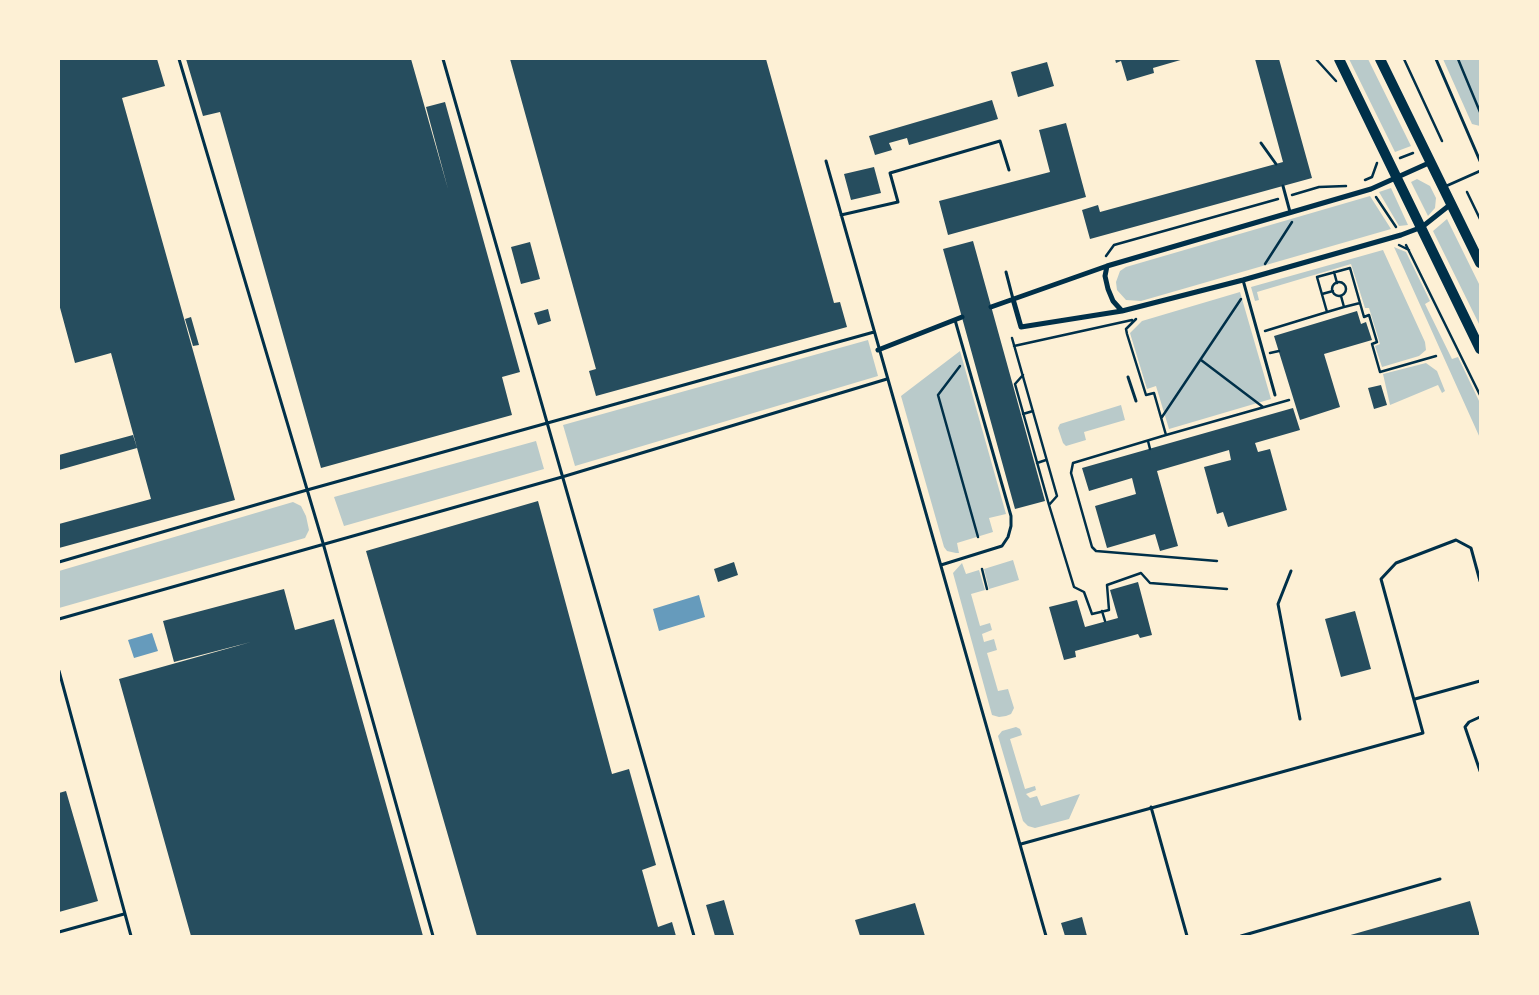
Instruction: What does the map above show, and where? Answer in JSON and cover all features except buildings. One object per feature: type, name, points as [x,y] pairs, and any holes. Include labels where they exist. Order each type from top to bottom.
[{"type":"main road","points":[[1339,59],[1480,349]]},
{"type":"main road","points":[[1380,59],[1480,263]]},
{"type":"street","points":[[991,308],[1107,266],[1371,189],[1431,162]]},
{"type":"street","points":[[1013,299],[1021,327],[1122,311],[1243,280],[1422,227],[1451,204]]},
{"type":"street","points":[[1107,266],[1105,276],[1108,289],[1113,301],[1122,311]]},
{"type":"street","points":[[878,350],[962,317]]},
{"type":"lane","points":[[179,59],[323,543],[433,936]]},
{"type":"lane","points":[[442,59],[694,936]]},
{"type":"lane","points":[[1436,59],[1480,162]]},
{"type":"lane","points":[[841,215],[898,202],[890,173],[1000,141],[1009,170]]},
{"type":"lane","points":[[1261,143],[1276,164]]},
{"type":"lane","points":[[826,161],[878,350],[1046,936]]},
{"type":"lane","points":[[1443,187],[1480,171]]},
{"type":"lane","points":[[1283,186],[1291,212]]},
{"type":"lane","points":[[1006,272],[1013,299]]},
{"type":"lane","points":[[1243,280],[1276,395]]},
{"type":"lane","points":[[941,565],[1002,546],[1012,526],[1011,516],[955,320]]},
{"type":"lane","points":[[59,562],[307,490],[874,332]]},
{"type":"lane","points":[[1128,377],[1136,401]]},
{"type":"lane","points":[[59,619],[562,477],[887,379]]},
{"type":"lane","points":[[1021,844],[1423,733],[1381,579],[1396,563],[1456,540],[1471,548],[1480,581]]},
{"type":"lane","points":[[1291,572],[1278,604],[1300,719]]},
{"type":"lane","points":[[59,671],[130,936]]},
{"type":"lane","points":[[1415,699],[1480,681]]},
{"type":"lane","points":[[1480,717],[1469,722],[1465,727],[1480,771]]},
{"type":"lane","points":[[1151,807],[1187,936]]},
{"type":"lane","points":[[1241,936],[1440,879]]},
{"type":"lane","points":[[59,932],[124,914]]},
{"type":"path","points":[[1316,59],[1336,82]]},
{"type":"path","points":[[1404,59],[1442,140]]},
{"type":"path","points":[[1458,59],[1480,112]]},
{"type":"path","points":[[1398,159],[1414,152]]},
{"type":"path","points":[[1360,183],[1372,177],[1376,169]]},
{"type":"path","points":[[1106,256],[1114,245],[1319,187],[1354,186]]},
{"type":"path","points":[[1467,192],[1480,219]]},
{"type":"path","points":[[1374,193],[1396,228]]},
{"type":"path","points":[[1264,266],[1294,219]]},
{"type":"path","points":[[1406,245],[1480,395]]},
{"type":"path","points":[[1327,312],[1317,277],[1350,268],[1364,317],[1369,315],[1377,342],[1372,344],[1380,372],[1436,356]]},
{"type":"path","points":[[1334,272],[1337,283]]},
{"type":"path","points":[[1337,283],[1342,283],[1346,287]]},
{"type":"path","points":[[1333,291],[1337,283]]},
{"type":"path","points":[[1346,287],[1355,285]]},
{"type":"path","points":[[1341,296],[1346,292],[1346,287]]},
{"type":"path","points":[[1322,294],[1333,291],[1341,296],[1344,307]]},
{"type":"path","points":[[1162,419],[1241,298]]},
{"type":"path","points":[[1263,331],[1360,303]]},
{"type":"path","points":[[1136,319],[1126,329],[1127,334],[1146,395],[1154,393],[1166,435]]},
{"type":"path","points":[[1014,346],[1124,324]]},
{"type":"path","points":[[1012,338],[1057,496],[1049,505]]},
{"type":"path","points":[[966,358],[938,395],[978,537]]},
{"type":"path","points":[[1201,360],[1264,408]]},
{"type":"path","points":[[1023,375],[1015,384],[1049,505],[1074,587],[1084,592],[1092,614],[1109,610],[1107,585],[1141,574],[1150,583],[1227,589]]},
{"type":"path","points":[[1217,561],[1096,551],[1092,547],[1071,473],[1073,463],[1289,400]]},
{"type":"path","points":[[1023,414],[1033,411]]},
{"type":"path","points":[[1148,441],[1150,449]]},
{"type":"path","points":[[1037,463],[1046,460]]},
{"type":"path","points":[[982,569],[987,589]]},
{"type":"path","points":[[1102,611],[1105,621]]},
{"type":"shaded area","points":[[1349,59],[1368,59],[1411,146],[1395,152]]},
{"type":"shaded area","points":[[1443,59],[1480,59],[1480,126],[1472,124]]},
{"type":"shaded area","points":[[1417,179],[1430,186],[1436,198],[1435,208],[1428,216],[1411,182]]},
{"type":"shaded area","points":[[1391,188],[1408,225],[1399,226],[1379,192]]},
{"type":"shaded area","points":[[1370,196],[1391,229],[1141,301],[1126,300],[1117,290],[1116,282],[1120,271],[1126,267]]},
{"type":"shaded area","points":[[1447,219],[1480,286],[1480,326],[1433,231]]},
{"type":"shaded area","points":[[1394,247],[1406,252],[1430,301],[1425,304],[1452,359],[1458,357],[1480,403],[1480,438]]},
{"type":"shaded area","points":[[1383,250],[1425,342],[1426,350],[1419,356],[1382,367],[1375,346],[1380,344],[1369,308],[1365,308],[1351,264],[1257,292],[1259,300],[1255,301],[1251,287]]},
{"type":"shaded area","points":[[1240,292],[1271,399],[1169,429],[1156,386],[1147,389],[1130,333],[1142,321]]},
{"type":"shaded area","points":[[868,340],[878,376],[575,466],[563,425]]},
{"type":"shaded area","points":[[960,351],[1006,514],[989,518],[993,532],[957,543],[959,553],[956,553],[947,551],[944,547],[901,396]]},
{"type":"shaded area","points":[[1426,363],[1437,371],[1445,391],[1442,393],[1438,385],[1390,405],[1383,374]]},
{"type":"shaded area","points":[[1121,405],[1125,420],[1084,432],[1086,440],[1066,446],[1063,443],[1058,428],[1060,424]]},
{"type":"shaded area","points":[[536,441],[544,469],[344,526],[334,497]]},
{"type":"shaded area","points":[[293,502],[301,506],[306,516],[309,530],[305,538],[59,608],[59,571]]},
{"type":"shaded area","points":[[1013,560],[1019,580],[989,589],[984,569]]},
{"type":"shaded area","points":[[962,563],[966,574],[979,570],[985,590],[971,594],[980,626],[990,623],[992,630],[982,634],[984,642],[994,639],[997,650],[987,653],[998,691],[1008,689],[1014,708],[1011,714],[1006,716],[992,715],[953,573]]},
{"type":"shaded area","points":[[1016,727],[1020,729],[1022,735],[1010,739],[1025,789],[1035,786],[1036,790],[1026,794],[1030,798],[1037,796],[1041,806],[1080,794],[1069,819],[1035,828],[1028,826],[1023,821],[998,736],[1002,731]]},
{"type":"water","points":[[699,595],[705,617],[659,631],[653,609]]},
{"type":"water","points":[[152,633],[158,651],[134,658],[128,640]]}]
